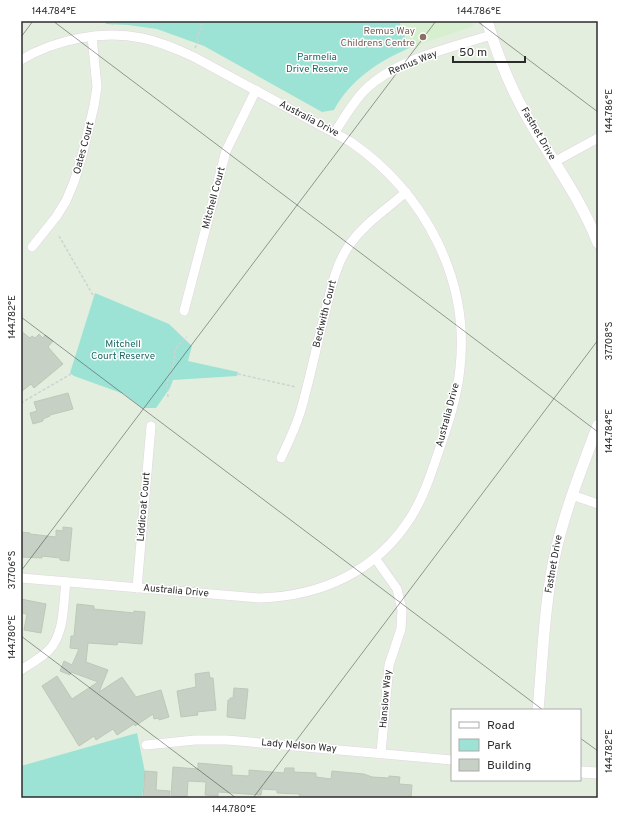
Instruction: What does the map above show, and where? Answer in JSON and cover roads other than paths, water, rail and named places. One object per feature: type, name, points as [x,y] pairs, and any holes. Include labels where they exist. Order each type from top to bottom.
[{"type":"street","name":"Fastnet Drive","points":[[487,21],[504,70],[519,101],[533,128],[582,206],[598,243]]},
{"type":"street","name":"Australia Drive","points":[[21,60],[59,43],[92,37],[122,36],[142,38],[170,46],[192,56],[351,142],[385,168],[406,192],[432,231],[448,268],[453,284],[460,318],[461,344],[460,369],[450,418],[419,503],[403,529],[375,558],[356,572],[330,585],[307,593],[281,597],[251,598],[21,578]]},
{"type":"street","name":"Remus Way","points":[[335,132],[365,90],[390,71],[422,57],[491,36]]},
{"type":"street","name":"Oates Court","points":[[32,247],[56,217],[66,201],[82,156],[97,87],[92,37]]},
{"type":"street","name":"Mitchell Court","points":[[184,311],[226,151],[256,90]]},
{"type":"street","points":[[554,162],[598,138]]},
{"type":"street","name":"Beckwith Court","points":[[281,458],[300,413],[338,265],[347,248],[367,224],[406,192]]},
{"type":"street","name":"Fastnet Drive","points":[[538,709],[546,614],[552,569],[562,525],[598,425]]},
{"type":"street","name":"Liddicoat Court","points":[[137,588],[151,426]]},
{"type":"street","points":[[572,495],[598,504]]},
{"type":"street","name":"Hanslow Way","points":[[375,558],[396,589],[402,610],[401,629],[389,665],[381,753]]},
{"type":"street","points":[[21,670],[50,649],[58,636],[62,622],[66,582]]},
{"type":"street","name":"Lady Nelson Way","points":[[146,745],[195,740],[226,740],[451,760]]},
{"type":"street","points":[[581,772],[598,773]]},
{"type":"place","name":"Remus Way Childrens Centre","points":[[423,37]]},
{"type":"park label","name":"Parmelia Drive Reserve","points":[[317,62]]},
{"type":"park label","name":"Mitchell Court Reserve","points":[[123,350]]}]
